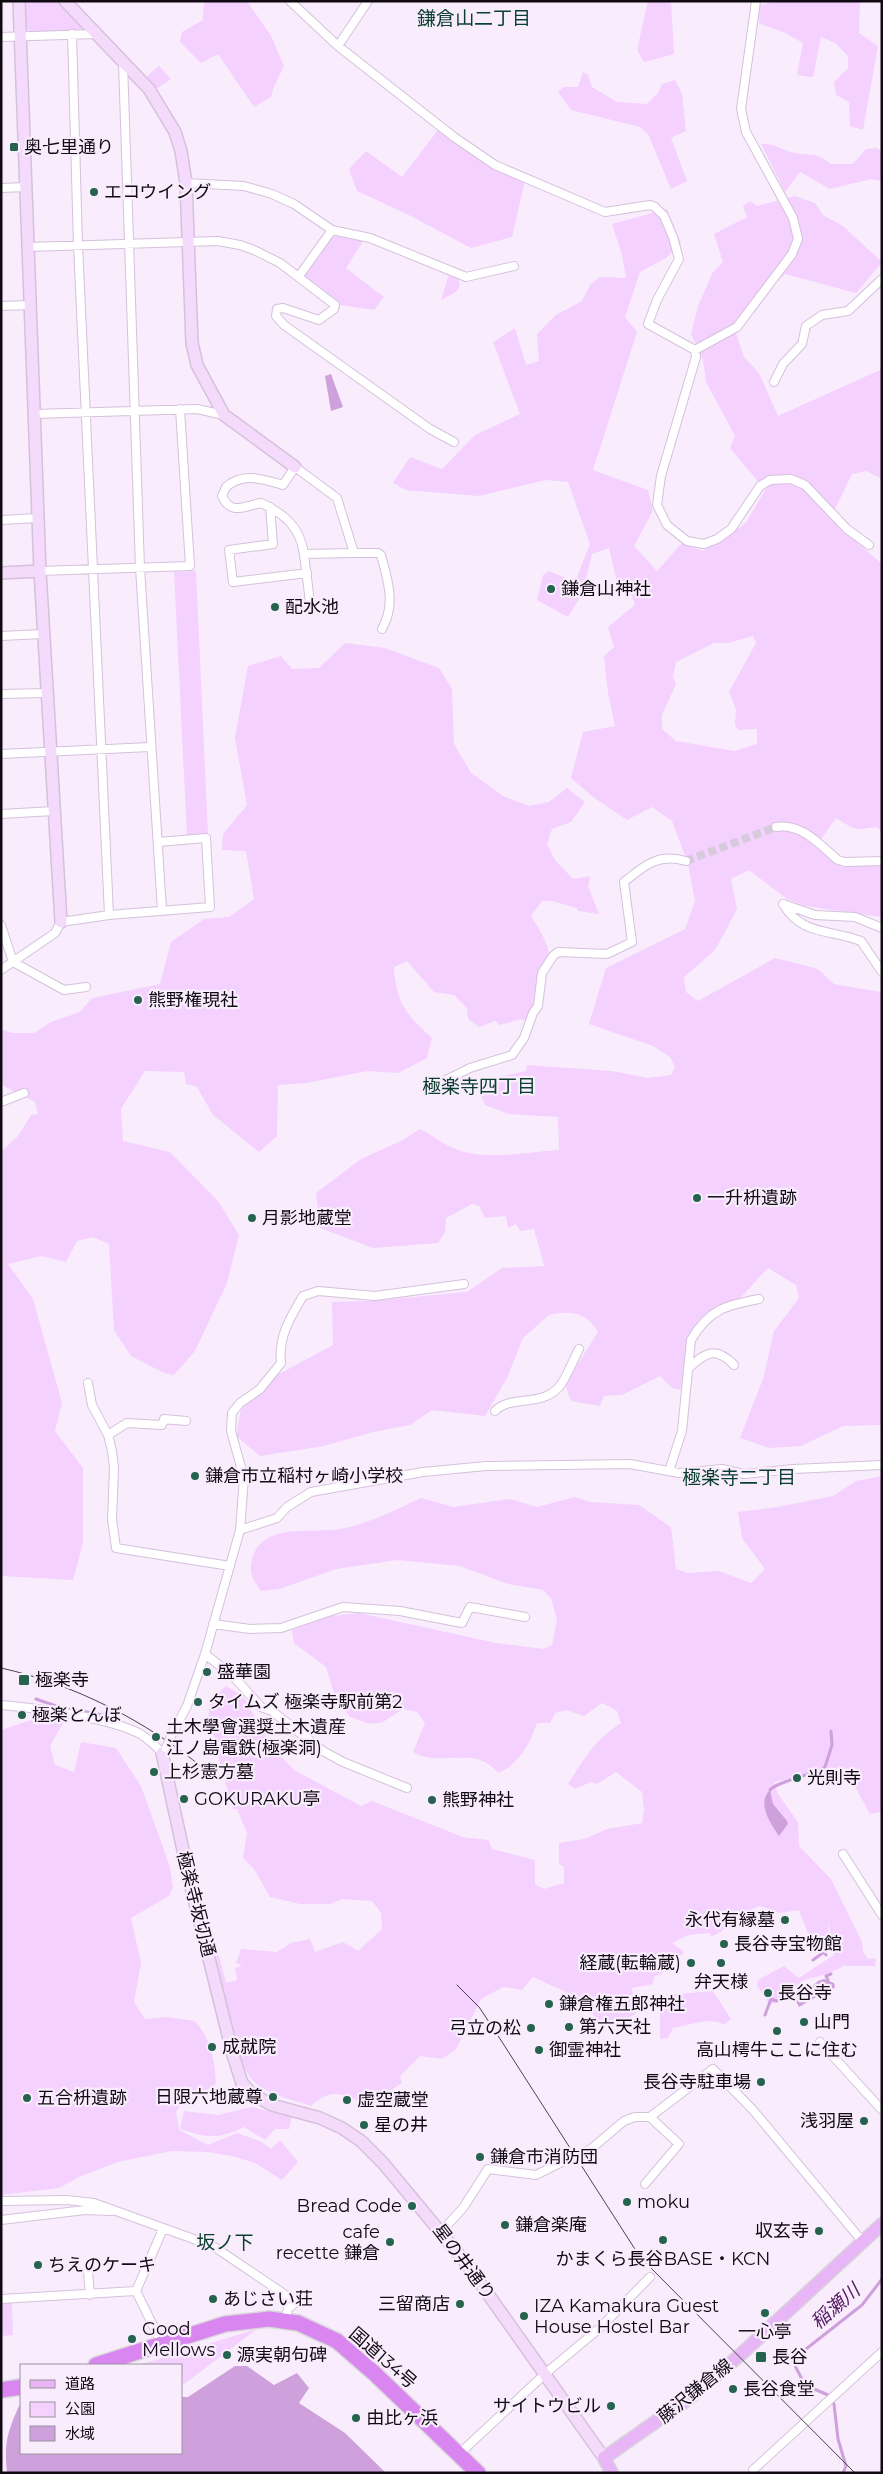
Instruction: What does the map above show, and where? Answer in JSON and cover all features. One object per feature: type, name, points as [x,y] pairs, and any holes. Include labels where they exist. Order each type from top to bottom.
[{"type":"highway","name":"国道134号","points":[[99,2364],[225,2324],[250,2320],[285,2322],[306,2326],[337,2341],[374,2373],[478,2473]]},
{"type":"highway","points":[[1,2390],[20,2387]]},
{"type":"main road","name":"藤沢鎌倉線","points":[[604,2458],[695,2393],[740,2355],[862,2240],[882,2224]]},
{"type":"main road","points":[[604,2458],[612,2473]]},
{"type":"street","points":[[1,970],[55,932],[60,922],[40,571],[19,1]]},
{"type":"street","points":[[65,1],[149,89],[170,120],[181,151],[186,183],[186,242],[192,343],[197,365],[224,415]]},
{"type":"street","points":[[290,1],[338,46],[454,137],[495,164],[605,212],[650,206],[660,210],[673,237],[679,258],[657,300],[648,324],[695,350]]},
{"type":"street","points":[[338,46],[368,1]]},
{"type":"street","points":[[695,350],[737,327],[792,254],[798,239],[793,218],[746,132],[741,109],[756,1]]},
{"type":"street","points":[[72,34],[78,245],[110,915]]},
{"type":"street","points":[[1,37],[96,34]]},
{"type":"street","points":[[123,63],[140,568],[150,747],[162,910]]},
{"type":"street","points":[[186,183],[244,186],[272,194],[294,204],[332,230],[370,238],[466,276],[514,266]]},
{"type":"street","points":[[1,188],[26,187]]},
{"type":"street","points":[[299,276],[332,230]]},
{"type":"street","points":[[28,247],[218,241],[240,245],[267,256],[299,276],[335,305],[334,309],[319,320],[283,308],[277,309],[276,316],[284,325],[430,429],[454,442]]},
{"type":"street","points":[[774,382],[783,364],[802,344],[806,326],[822,314],[848,311],[882,279]]},
{"type":"street","points":[[1,306],[30,305]]},
{"type":"street","points":[[695,350],[696,357],[661,476],[658,505],[667,525],[687,541],[704,544],[731,530],[760,486],[770,480],[790,479],[805,485],[847,529],[869,545]]},
{"type":"street","points":[[1,573],[190,566],[180,409]]},
{"type":"street","points":[[34,414],[197,409],[224,415],[337,498],[354,553]]},
{"type":"street","points":[[295,467],[283,485],[249,477],[230,484],[222,496],[227,505],[237,510],[261,503],[270,507],[281,513],[302,536],[311,610]]},
{"type":"street","points":[[270,507],[273,544],[229,550],[233,582],[307,573]]},
{"type":"street","points":[[1,520],[38,518]]},
{"type":"street","points":[[304,554],[378,553],[381,555],[390,586],[389,618],[382,629]]},
{"type":"street","points":[[1,636],[43,634]]},
{"type":"street","points":[[1,694],[47,693]]},
{"type":"street","points":[[1,754],[150,747]]},
{"type":"street","points":[[1,814],[54,811]]},
{"type":"street","points":[[776,827],[784,826],[802,831],[838,860],[845,862],[882,861]]},
{"type":"street","points":[[60,922],[110,915],[210,907],[206,838],[158,842]]},
{"type":"street","points":[[444,1081],[470,1068],[512,1055],[524,1038],[533,1013],[538,1006],[542,973],[553,956],[558,952],[607,954],[632,942],[624,882],[657,859],[674,858],[686,861]]},
{"type":"street","points":[[882,928],[855,917],[814,915],[782,904],[789,914],[801,925],[861,941],[882,972]]},
{"type":"street","points":[[1,925],[13,962],[64,990],[86,987]]},
{"type":"street","points":[[1,1102],[24,1094]]},
{"type":"street","points":[[1,1705],[28,1708],[112,1724],[141,1734],[164,1750],[187,1706],[240,1530],[244,1478],[231,1431],[230,1418],[236,1407],[260,1389],[280,1363],[280,1350],[286,1323],[303,1296],[318,1291],[375,1296],[464,1284]]},
{"type":"street","points":[[670,1471],[682,1431],[691,1340],[698,1328],[728,1305],[759,1299]]},
{"type":"street","points":[[494,1411],[510,1402],[533,1402],[559,1387],[579,1349]]},
{"type":"street","points":[[688,1369],[701,1356],[715,1353],[724,1354],[734,1365]]},
{"type":"street","points":[[88,1383],[92,1405],[108,1435],[114,1468],[112,1518],[116,1548],[230,1566]]},
{"type":"street","points":[[108,1435],[126,1423],[162,1424],[164,1419],[186,1421]]},
{"type":"street","points":[[240,1530],[277,1518],[287,1507],[312,1492],[423,1472],[486,1466],[630,1464],[679,1473],[722,1469],[744,1474],[793,1469],[882,1465]]},
{"type":"street","points":[[213,1624],[250,1629],[281,1628],[343,1607],[400,1611],[462,1623],[470,1607],[525,1618]]},
{"type":"street","points":[[204,1654],[233,1676],[261,1707],[272,1711],[323,1751],[343,1762],[407,1788]]},
{"type":"street","name":"極楽寺坂切通","points":[[164,1750],[191,1887],[233,2055],[242,2083],[252,2094],[272,2105],[312,2115],[342,2128],[376,2156]]},
{"type":"street","points":[[843,1854],[882,1915]]},
{"type":"street","points":[[820,2042],[882,2110]]},
{"type":"street","points":[[579,2154],[591,2149],[624,2121],[650,2117],[712,2069],[754,2110],[862,2240]]},
{"type":"street","points":[[645,2184],[679,2144],[650,2117]]},
{"type":"street","name":"星の井通り","points":[[376,2156],[442,2231],[546,2373],[604,2458]]},
{"type":"street","points":[[442,2231],[463,2208],[488,2169],[536,2175],[570,2158]]},
{"type":"street","points":[[1,2201],[67,2200],[94,2203],[213,2246],[296,2302],[288,2308],[285,2322]]},
{"type":"street","points":[[1,2220],[85,2210],[115,2212]]},
{"type":"street","points":[[162,2344],[136,2291],[163,2229]]},
{"type":"street","points":[[88,2272],[90,2294]]},
{"type":"street","points":[[459,2454],[546,2373],[601,2327],[650,2277]]},
{"type":"street","points":[[1,2299],[136,2291]]},
{"type":"street","points":[[753,2470],[882,2352]]},
{"type":"green space","points":[[25,1],[56,1],[81,27],[81,30],[30,32],[26,27]]},
{"type":"green space","points":[[204,1],[247,1],[271,36],[284,66],[271,97],[254,107],[218,54],[201,63],[180,42],[182,32],[203,20]]},
{"type":"green space","points":[[648,1],[671,1],[674,54],[644,62],[637,50]]},
{"type":"green space","points":[[776,1],[860,1],[859,33],[878,46],[863,130],[850,126],[849,102],[836,95],[834,82],[848,68],[848,56],[835,43],[821,37],[813,77],[797,75],[803,43],[785,33],[759,23],[760,5]]},
{"type":"green space","points":[[159,66],[171,79],[156,89],[148,80],[148,75]]},
{"type":"green space","points":[[583,72],[588,75],[592,87],[617,102],[647,104],[658,93],[662,84],[675,80],[682,94],[686,131],[671,138],[687,181],[671,189],[648,134],[640,127],[571,110],[558,92],[564,87],[578,87]]},
{"type":"green space","points":[[438,130],[495,168],[525,180],[512,237],[471,248],[407,214],[357,191],[349,169],[366,151],[402,177]]},
{"type":"green space","points":[[761,144],[774,145],[797,154],[815,155],[831,164],[853,164],[866,149],[877,148],[882,151],[882,181],[871,179],[830,189],[800,172],[785,192]]},
{"type":"green space","points":[[795,196],[815,203],[823,215],[843,226],[882,262],[856,293],[785,274],[733,324],[744,357],[759,373],[778,416],[882,369],[882,479],[866,471],[852,474],[830,519],[882,564],[882,831],[876,827],[855,828],[836,818],[817,845],[842,867],[882,864],[882,917],[805,906],[787,899],[749,870],[731,879],[737,909],[714,951],[684,977],[686,992],[698,1001],[775,958],[818,969],[834,984],[881,992],[882,1425],[843,1426],[801,1446],[769,1448],[740,1438],[763,1379],[774,1331],[799,1298],[796,1285],[768,1268],[730,1309],[708,1315],[687,1337],[681,1390],[672,1388],[660,1376],[622,1395],[604,1396],[600,1406],[571,1401],[565,1384],[598,1332],[589,1320],[577,1314],[557,1313],[549,1315],[523,1338],[507,1378],[485,1416],[432,1410],[410,1425],[373,1432],[324,1446],[260,1456],[236,1436],[241,1410],[277,1375],[333,1345],[332,1302],[370,1301],[467,1292],[502,1268],[544,1266],[534,1229],[520,1231],[516,1224],[508,1228],[506,1216],[485,1218],[479,1206],[472,1204],[446,1218],[445,1232],[438,1243],[373,1248],[320,1228],[316,1193],[361,1159],[403,1140],[420,1129],[462,1152],[475,1154],[504,1155],[559,1150],[558,1117],[509,1114],[485,1105],[478,1089],[490,1079],[526,1071],[527,1065],[612,1071],[648,1078],[671,1075],[675,1067],[670,1057],[653,1046],[589,1024],[606,968],[685,929],[695,901],[688,864],[672,821],[652,807],[627,820],[593,797],[571,778],[583,732],[615,726],[608,693],[604,656],[614,647],[608,627],[635,605],[627,583],[616,578],[609,548],[592,554],[582,594],[568,617],[537,600],[543,575],[549,571],[575,582],[590,544],[568,482],[546,480],[479,496],[406,490],[393,483],[410,457],[442,469],[475,435],[520,414],[493,342],[515,328],[526,365],[539,361],[537,334],[556,315],[582,301],[590,285],[599,277],[626,278],[622,255],[612,224],[667,209],[681,243],[666,258],[640,272],[625,317],[637,332],[593,470],[648,490],[653,511],[634,546],[657,571],[682,543],[703,551],[746,523],[765,490],[730,448],[735,436],[706,382],[703,360],[691,334],[698,306],[713,272],[723,262],[714,234],[747,217],[743,206],[750,201],[757,206]],"holes":[[[753,636],[756,643],[729,692],[736,709],[735,724],[738,730],[757,729],[757,744],[735,751],[676,741],[662,729],[662,715],[676,684],[673,677],[676,662],[714,643],[728,643]]]},
{"type":"green space","points":[[335,236],[363,241],[346,268],[384,297],[374,310],[340,305],[304,277],[304,274],[330,238]]},
{"type":"green space","points":[[449,274],[458,278],[460,286],[456,292],[441,300]]},
{"type":"green space","points":[[196,571],[208,834],[187,836],[174,572]]},
{"type":"green space","points":[[345,643],[385,648],[439,668],[452,689],[454,744],[471,773],[503,796],[529,806],[549,802],[567,788],[585,802],[571,822],[552,829],[547,844],[555,860],[573,879],[590,876],[588,886],[599,914],[578,911],[577,908],[552,901],[542,901],[531,916],[546,942],[549,959],[543,982],[527,1022],[521,1019],[500,1025],[495,1021],[479,1027],[468,1019],[467,1008],[454,995],[434,992],[407,961],[394,967],[397,990],[404,1007],[415,1022],[432,1038],[427,1058],[398,1073],[368,1071],[306,1083],[278,1085],[277,1136],[259,1152],[213,1115],[197,1087],[186,1084],[184,1072],[145,1071],[121,1109],[123,1141],[170,1152],[218,1201],[239,1235],[227,1283],[195,1351],[174,1375],[164,1373],[131,1356],[114,1330],[109,1244],[93,1237],[77,1241],[66,1262],[42,1256],[8,1264],[33,1299],[62,1403],[55,1431],[83,1468],[83,1543],[73,1580],[1,1576],[1,1152],[18,1136],[31,1115],[38,1114],[35,1102],[4,1086],[1,1078],[1,1029],[12,1033],[34,1033],[51,1022],[80,1012],[92,998],[160,984],[171,942],[204,919],[229,917],[254,899],[246,851],[222,850],[223,834],[247,805],[235,738],[248,666],[281,656],[292,669],[319,668]]},
{"type":"green space","points":[[882,1476],[882,1812],[870,1814],[847,1772],[840,1767],[774,1782],[778,1794],[798,1822],[799,1846],[831,1879],[862,1942],[863,1952],[868,1959],[876,1958],[875,1966],[844,1966],[827,1974],[804,1980],[770,2005],[757,1986],[758,1980],[784,1966],[799,1978],[834,1955],[828,1920],[829,1937],[810,1939],[799,1910],[780,1913],[760,1906],[734,1916],[722,1931],[711,1937],[710,1933],[688,1935],[672,1943],[684,1952],[668,1970],[654,1977],[653,1984],[632,1988],[636,2014],[608,2028],[570,1994],[533,1977],[522,1990],[503,1987],[481,1999],[456,2049],[442,2059],[420,2056],[400,2076],[402,2083],[368,2105],[345,2096],[332,2094],[311,2106],[276,2095],[258,2085],[249,2076],[241,2062],[230,2029],[217,1965],[216,1957],[218,1952],[226,1983],[237,1980],[235,1968],[242,1966],[236,1963],[241,1949],[277,1952],[291,1943],[310,1939],[315,1952],[343,1942],[358,1951],[382,1929],[381,1913],[372,1901],[343,1899],[330,1904],[300,1904],[270,1897],[254,1869],[243,1858],[247,1833],[237,1809],[233,1809],[219,1760],[216,1741],[208,1721],[210,1700],[226,1686],[243,1696],[272,1747],[294,1770],[361,1806],[372,1801],[463,1837],[488,1840],[492,1849],[535,1860],[535,1884],[544,1889],[564,1883],[564,1867],[559,1864],[559,1843],[584,1839],[607,1829],[642,1823],[644,1810],[642,1792],[616,1772],[597,1784],[591,1782],[575,1789],[568,1784],[597,1743],[621,1723],[617,1711],[602,1703],[584,1716],[566,1710],[555,1713],[550,1723],[537,1723],[531,1738],[518,1759],[498,1773],[488,1764],[478,1759],[424,1757],[413,1752],[425,1723],[417,1712],[403,1709],[383,1722],[370,1724],[350,1717],[336,1699],[326,1667],[294,1643],[292,1630],[331,1616],[359,1613],[496,1643],[544,1649],[552,1645],[557,1620],[551,1598],[543,1590],[508,1584],[460,1566],[397,1560],[336,1569],[280,1589],[261,1591],[253,1578],[251,1570],[253,1556],[259,1545],[269,1538],[280,1534],[346,1528],[384,1515],[421,1498],[453,1507],[510,1499],[537,1507],[575,1497],[591,1502],[639,1505],[671,1527],[676,1569],[688,1573],[719,1571],[751,1583],[765,1569],[742,1538],[738,1512],[777,1507],[833,1496],[856,1481]]},
{"type":"green space","points":[[40,1717],[64,1721],[50,1746],[55,1765],[74,1772],[81,1742],[116,1748],[141,1786],[170,1867],[173,1888],[169,1896],[131,1918],[141,1963],[134,2002],[145,2019],[167,2017],[195,2021],[205,2035],[215,2067],[216,2084],[207,2090],[187,2094],[176,2112],[179,2130],[208,2145],[237,2133],[262,2142],[271,2149],[280,2140],[298,2162],[282,2180],[255,2163],[236,2157],[208,2152],[172,2151],[118,2162],[79,2177],[59,2188],[1,2195],[1,1730]]},
{"type":"green space","points":[[713,1991],[731,2019],[724,2025],[719,2022],[706,2021],[673,2028],[668,2038],[660,2039],[660,2003],[668,1995]]},
{"type":"green space","points":[[251,2107],[292,2117],[289,2129],[275,2129],[265,2140],[244,2127],[219,2136],[205,2136],[180,2129],[184,2111],[218,2115]]},
{"type":"green space","points":[[1,2303],[12,2303],[13,2335],[1,2336]]},
{"type":"green space","points":[[257,2329],[183,2385],[182,2364],[142,2364]]},
{"type":"water","points":[[331,374],[343,407],[331,411],[325,376]]},
{"type":"water","points":[[770,1790],[773,1804],[788,1824],[779,1836],[766,1813],[764,1801]]},
{"type":"water","points":[[824,1979],[834,1983],[835,1987],[831,1991],[823,1993],[799,2007],[795,1999],[797,1991],[802,1987],[808,1990],[818,1981]]},
{"type":"water","points":[[235,2366],[247,2366],[274,2385],[297,2373],[309,2388],[299,2403],[345,2433],[386,2473],[7,2473],[7,2438],[19,2406],[20,2454],[182,2454],[182,2397],[188,2397]]},
{"type":"waterway","points":[[36,1699],[56,1706]]},
{"type":"waterway","points":[[70,1709],[103,1715]]},
{"type":"waterway","points":[[770,1790],[780,1784],[825,1767],[832,1745],[831,1731]]},
{"type":"waterway","points":[[813,1960],[824,1952],[826,1955]]},
{"type":"waterway","points":[[828,1980],[826,1976],[831,1974]]},
{"type":"waterway","points":[[765,2015],[771,1999],[780,2000],[781,1996]]},
{"type":"waterway","name":"稲瀬川","points":[[843,2473],[846,2466],[838,2439],[834,2404],[828,2395],[805,2385],[792,2360],[862,2305],[882,2279]]},
{"type":"tunnel","points":[[686,861],[776,827]]},
{"type":"tram line","points":[[1,1668],[55,1684],[108,1706],[158,1735],[203,1768]]},
{"type":"tram line","points":[[457,1985],[479,2007],[640,2257],[855,2473]]},
{"type":"place","name":"奥七里通り","points":[[14,147]]},
{"type":"place","name":"エコウイング","points":[[94,192]]},
{"type":"place","name":"鎌倉山神社","points":[[551,589]]},
{"type":"place","name":"配水池","points":[[275,607]]},
{"type":"place","name":"熊野権現社","points":[[138,1000]]},
{"type":"place","name":"一升枡遺跡","points":[[697,1198]]},
{"type":"place","name":"月影地蔵堂","points":[[252,1218]]},
{"type":"place","name":"鎌倉市立稲村ヶ崎小学校","points":[[195,1476]]},
{"type":"place","name":"盛華園","points":[[207,1672]]},
{"type":"place","name":"極楽寺","points":[[24,1680]]},
{"type":"place","name":"タイムズ 極楽寺駅前第2","points":[[198,1702]]},
{"type":"place","name":"極楽とんぼ","points":[[22,1715]]},
{"type":"place","name":"土木學會選奨土木遺産 江ノ島電鉄(極楽洞)","points":[[156,1737]]},
{"type":"place","name":"上杉憲方墓","points":[[154,1772]]},
{"type":"place","name":"光則寺","points":[[797,1778]]},
{"type":"place","name":"GOKURAKU亭","points":[[184,1799]]},
{"type":"place","name":"熊野神社","points":[[432,1800]]},
{"type":"place","name":"永代有縁墓","points":[[785,1920]]},
{"type":"place","name":"長谷寺宝物館","points":[[724,1944]]},
{"type":"place","name":"経蔵(転輪蔵)","points":[[691,1963]]},
{"type":"place","name":"弁天様","points":[[721,1963]]},
{"type":"place","name":"長谷寺","points":[[768,1993]]},
{"type":"place","name":"鎌倉権五郎神社","points":[[549,2004]]},
{"type":"place","name":"山門","points":[[804,2022]]},
{"type":"place","name":"第六天社","points":[[569,2027]]},
{"type":"place","name":"弓立の松","points":[[531,2028]]},
{"type":"place","name":"高山樗牛ここに住む","points":[[777,2031]]},
{"type":"place","name":"成就院","points":[[212,2047]]},
{"type":"place","name":"御霊神社","points":[[539,2050]]},
{"type":"place","name":"長谷寺駐車場","points":[[761,2082]]},
{"type":"place","name":"日限六地蔵尊","points":[[273,2097]]},
{"type":"place","name":"五合枡遺跡","points":[[27,2098]]},
{"type":"place","name":"虚空蔵堂","points":[[347,2100]]},
{"type":"place","name":"浅羽屋","points":[[864,2121]]},
{"type":"place","name":"星の井","points":[[364,2125]]},
{"type":"place","name":"鎌倉市消防団","points":[[480,2157]]},
{"type":"place","name":"moku","points":[[627,2202]]},
{"type":"place","name":"Bread Code","points":[[412,2206]]},
{"type":"place","name":"鎌倉楽庵","points":[[505,2225]]},
{"type":"place","name":"収玄寺","points":[[819,2231]]},
{"type":"place","name":"かまくら長谷BASE・KCN","points":[[663,2240]]},
{"type":"place","name":"cafe recette 鎌倉","points":[[390,2242]]},
{"type":"place","name":"ちえのケーキ","points":[[38,2265]]},
{"type":"place","name":"あじさい荘","points":[[213,2299]]},
{"type":"place","name":"三留商店","points":[[460,2304]]},
{"type":"place","name":"一心亭","points":[[765,2313]]},
{"type":"place","name":"IZA Kamakura Guest House Hostel Bar","points":[[524,2316]]},
{"type":"place","name":"Good Mellows","points":[[132,2339]]},
{"type":"place","name":"源実朝句碑","points":[[227,2355]]},
{"type":"place","name":"長谷","points":[[761,2357]]},
{"type":"place","name":"長谷食堂","points":[[733,2389]]},
{"type":"place","name":"サイトウビル","points":[[611,2406]]},
{"type":"place","name":"由比ヶ浜","points":[[356,2418]]},
{"type":"district","name":"鎌倉山二丁目","points":[[474,18]]},
{"type":"district","name":"極楽寺四丁目","points":[[479,1086]]},
{"type":"district","name":"極楽寺二丁目","points":[[739,1477]]},
{"type":"district","name":"坂ノ下","points":[[225,2242]]}]
